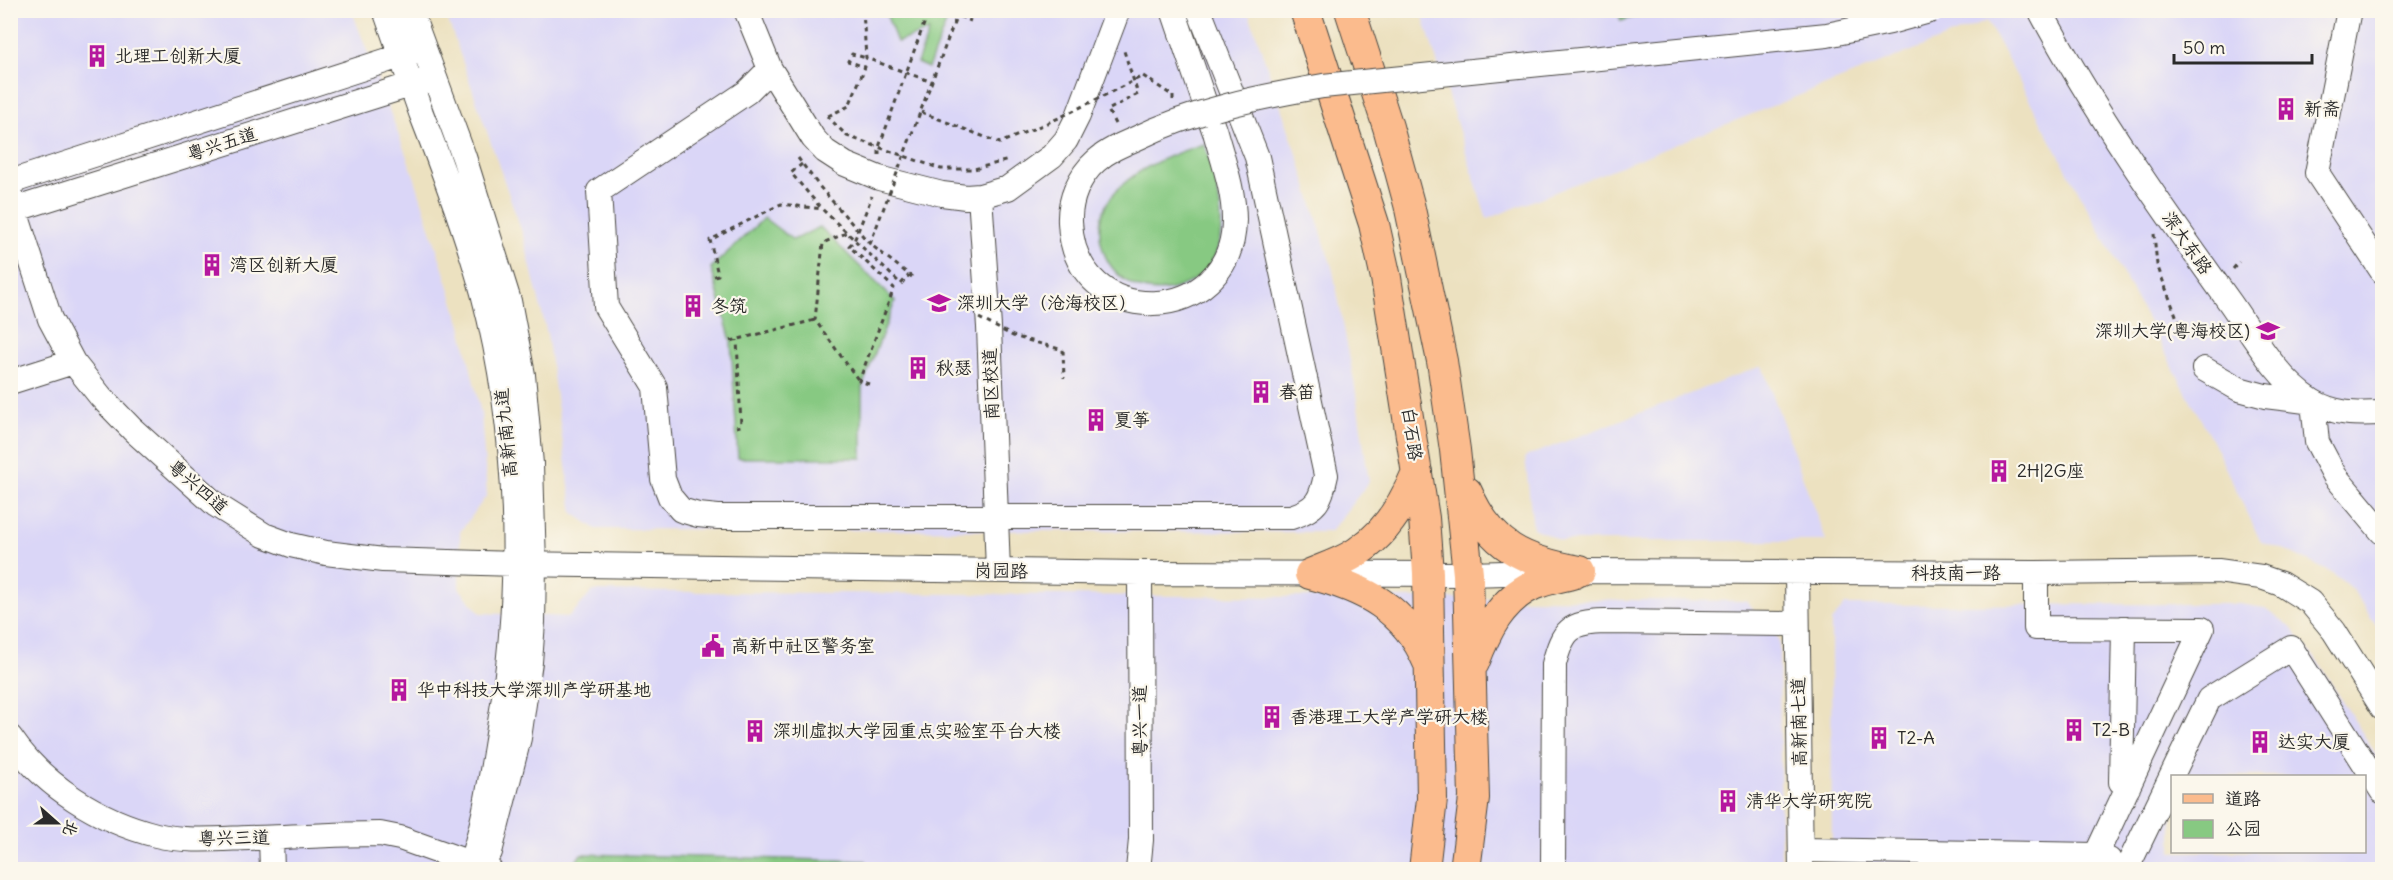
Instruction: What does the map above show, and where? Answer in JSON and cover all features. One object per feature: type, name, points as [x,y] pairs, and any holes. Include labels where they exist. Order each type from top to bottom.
[{"type":"main road","name":"白石路","points":[[1305,10],[1374,224],[1386,278],[1424,518],[1428,573],[1432,799],[1424,870]]},
{"type":"main road","points":[[1350,10],[1388,127],[1409,204],[1442,361],[1458,473],[1468,574],[1474,798],[1465,870]]},
{"type":"main road","points":[[1310,574],[1360,551],[1376,537],[1394,515],[1409,491],[1417,472]]},
{"type":"main road","points":[[1458,473],[1473,507],[1495,538],[1519,553],[1548,566],[1580,572]]},
{"type":"main road","points":[[1471,674],[1482,640],[1493,620],[1517,593],[1535,583],[1580,572]]},
{"type":"main road","points":[[1310,574],[1359,589],[1392,610],[1420,643],[1430,668]]},
{"type":"street","name":"高新南九道","points":[[385,10],[412,52],[434,77],[464,157],[509,301],[523,375],[531,464],[524,565]]},
{"type":"street","name":"高新南九道","points":[[410,10],[411,85],[461,218],[483,294],[501,379],[533,622],[525,699],[509,780],[480,868]]},
{"type":"street","points":[[747,10],[770,69],[813,138],[825,151],[845,164],[879,178],[942,194],[980,196],[1008,188],[1029,175],[1052,156],[1066,140],[1078,116],[1117,15]]},
{"type":"street","points":[[1173,10],[1188,55],[1196,77],[1207,110],[1211,121],[1215,132],[1227,175],[1233,205],[1233,234],[1224,261],[1204,285],[1180,299],[1155,304],[1140,304],[1119,297],[1099,286],[1080,263],[1070,235],[1069,216],[1074,195],[1082,177],[1094,163],[1109,151],[1181,119],[1200,114],[1209,111],[1218,108],[1259,98],[1323,86],[1827,34],[1890,22],[1933,10]]},
{"type":"street","points":[[770,69],[747,92],[599,191],[606,307],[655,387],[663,479],[670,497],[681,510],[718,517],[1292,517],[1308,512],[1321,497],[1326,475],[1257,158],[1199,10]]},
{"type":"street","name":"深大东路","points":[[2040,10],[2065,57],[2183,238],[2282,376],[2313,402],[2347,415],[2382,413]]},
{"type":"street","points":[[2349,10],[2318,173],[2382,270]]},
{"type":"street","name":"粤兴五道","points":[[10,182],[412,52]]},
{"type":"street","name":"粤兴五道","points":[[12,206],[434,77]]},
{"type":"street","name":"南区校道","points":[[980,196],[989,327],[998,571]]},
{"type":"street","name":"粤兴四道","points":[[12,206],[50,319],[73,362],[85,379],[119,416],[216,505],[264,535],[291,545],[355,558],[524,565]]},
{"type":"street","points":[[10,382],[73,362]]},
{"type":"street","points":[[2204,369],[2239,389],[2265,396],[2313,402],[2317,442],[2335,476],[2382,532]]},
{"type":"street","name":"岗园路","points":[[524,565],[1140,573],[1468,574]]},
{"type":"street","name":"科技南一路","points":[[1468,574],[2218,571],[2261,577],[2296,592],[2322,615],[2382,707]]},
{"type":"street","name":"粤兴一道","points":[[1138,870],[1141,840],[1140,573]]},
{"type":"street","points":[[2036,573],[2036,628],[2202,629],[2096,855]]},
{"type":"street","name":"高新南七道","points":[[1797,574],[1801,860]]},
{"type":"street","points":[[1553,870],[1554,664],[1560,642],[1569,628],[1586,623],[1605,622],[1797,624]]},
{"type":"street","points":[[2124,628],[2121,783],[2128,788]]},
{"type":"street","points":[[2173,775],[2210,699],[2291,648],[2382,791]]},
{"type":"street","name":"粤兴三道","points":[[10,737],[33,765],[54,785],[101,814],[157,835],[182,838],[271,838],[380,834],[400,838],[480,868]]},
{"type":"street","points":[[2127,870],[2171,779]]},
{"type":"street","points":[[271,838],[272,870]]},
{"type":"street","points":[[1801,860],[2096,855],[2112,861],[2122,870]]},
{"type":"path","points":[[863,10],[866,58]]},
{"type":"path","points":[[900,87],[929,10]]},
{"type":"path","points":[[943,10],[971,21]]},
{"type":"path","points":[[870,244],[959,10]]},
{"type":"path","points":[[1117,15],[1138,94],[1108,110],[1114,124],[1124,121]]},
{"type":"path","points":[[932,82],[852,54],[848,61],[865,67],[861,77],[849,106],[827,116],[847,136],[941,169],[974,169],[1015,157]]},
{"type":"path","points":[[1053,131],[1061,109]]},
{"type":"path","points":[[921,112],[999,142],[1061,117]]},
{"type":"path","points":[[798,158],[870,244],[910,276],[902,284],[822,209],[791,173],[802,164]]},
{"type":"path","points":[[714,276],[718,275],[710,240],[781,204],[822,209]]},
{"type":"path","points":[[2154,230],[2157,265],[2180,326]]},
{"type":"path","points":[[846,233],[823,243],[815,320],[859,381],[869,384]]},
{"type":"path","points":[[854,241],[849,246],[894,288],[859,381]]},
{"type":"path","points":[[979,318],[1013,336],[1063,350],[1064,378]]},
{"type":"path","points":[[731,341],[815,320]]},
{"type":"path","points":[[736,340],[741,426],[736,427]]},
{"type":"shaded area","points":[[10,11],[352,11],[414,176],[461,326],[481,413],[487,495],[460,532],[459,588],[480,613],[569,617],[593,591],[1746,601],[1779,639],[1781,869],[11,869]]},
{"type":"shaded area","name":"深圳大学（沧海校区）","points":[[445,11],[1248,11],[1299,160],[1333,271],[1354,381],[1369,482],[1330,532],[596,529],[573,513],[547,334],[523,235]]},
{"type":"shaded area","name":"深圳大学(粤海校区)","points":[[1421,11],[2382,11],[2382,635],[2353,590],[2334,574],[2286,550],[2261,542],[2213,442],[1987,21],[1487,219]]},
{"type":"shaded area","points":[[1762,366],[1826,541],[1561,541],[1533,528],[1525,457]]},
{"type":"shaded area","points":[[2240,604],[2265,608],[2289,625],[2319,664],[2382,764],[2382,869],[2093,870],[1832,864],[1831,622],[1845,605]]},
{"type":"green space","points":[[1618,10],[1652,11],[1621,21]]},
{"type":"green space","points":[[885,11],[951,11],[928,68],[917,63],[929,31],[897,42]]},
{"type":"green space","points":[[1204,144],[1220,204],[1219,244],[1212,262],[1199,276],[1179,287],[1157,291],[1135,286],[1115,271],[1105,256],[1100,229],[1104,210],[1114,193],[1129,179],[1166,158]]},
{"type":"green space","points":[[764,218],[793,240],[820,227],[895,301],[862,387],[862,458],[738,458],[731,341],[711,268]]},
{"type":"green space","points":[[581,854],[866,861],[863,870],[575,869],[573,866]]},
{"type":"green space","points":[[1832,864],[2091,869],[2093,869],[1832,870]]},
{"type":"place","name":"北理工创新大厦","points":[[97,56]]},
{"type":"place","name":"新斋","points":[[2286,109]]},
{"type":"place","name":"湾区创新大厦","points":[[212,265]]},
{"type":"place","name":"深圳大学（沧海校区）","points":[[939,303]]},
{"type":"place","name":"冬筑","points":[[693,306]]},
{"type":"place","name":"深圳大学(粤海校区)","points":[[2268,331]]},
{"type":"place","name":"秋瑟","points":[[918,368]]},
{"type":"place","name":"春笛","points":[[1261,392]]},
{"type":"place","name":"夏筝","points":[[1096,420]]},
{"type":"place","name":"2H|2G座","points":[[1999,471]]},
{"type":"place","name":"高新中社区警务室","points":[[713,646]]},
{"type":"place","name":"华中科技大学深圳产学研基地","points":[[399,690]]},
{"type":"place","name":"香港理工大学产学研大楼","points":[[1272,717]]},
{"type":"place","name":"T2-B","points":[[2074,730]]},
{"type":"place","name":"深圳虚拟大学园重点实验室平台大楼","points":[[755,731]]},
{"type":"place","name":"T2-A","points":[[1879,738]]},
{"type":"place","name":"达实大厦","points":[[2260,742]]},
{"type":"place","name":"清华大学研究院","points":[[1728,801]]}]
